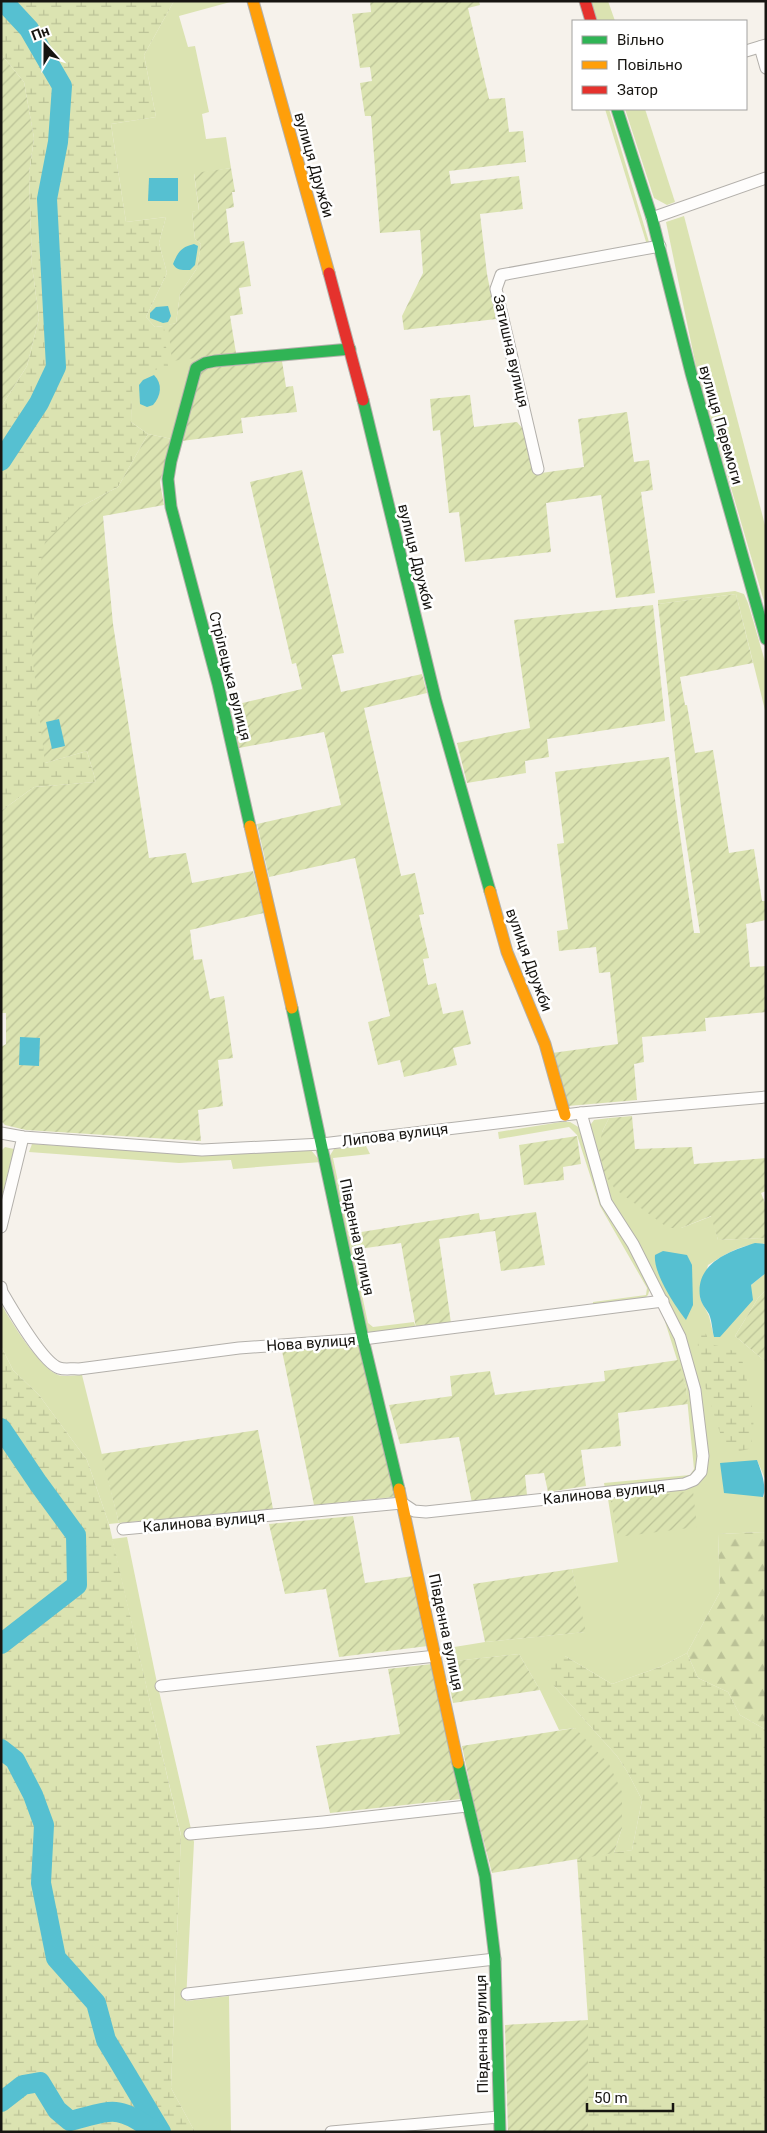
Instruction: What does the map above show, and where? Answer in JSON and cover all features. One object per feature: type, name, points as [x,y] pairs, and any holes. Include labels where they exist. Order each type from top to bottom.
[{"type":"street","name":"вулиця Дружби","points":[[253,1],[350,349],[438,710],[507,952],[545,1044],[565,1115]]},
{"type":"street","points":[[585,1],[591,20]]},
{"type":"street","points":[[747,52],[763,46],[766,68]]},
{"type":"street","name":"вулиця Перемоги","points":[[617,110],[660,246],[691,373],[766,639]]},
{"type":"street","points":[[652,218],[766,178]]},
{"type":"street","name":"Затишна вулиця","points":[[538,469],[496,289],[497,282],[501,275],[660,246]]},
{"type":"street","name":"Стрілецька вулиця","points":[[322,1144],[218,684],[171,507],[168,479],[175,441],[196,368],[205,363],[215,361],[350,349]]},
{"type":"street","name":"Липова вулиця","points":[[1,1133],[23,1137],[202,1150],[322,1144],[581,1113],[766,1097]]},
{"type":"street","name":"Калинова вулиця","points":[[123,1529],[402,1503],[414,1511],[472,1509],[684,1484],[694,1480],[701,1472],[703,1456],[694,1390],[680,1337],[633,1244],[606,1202],[581,1113]]},
{"type":"street","points":[[1,1227],[23,1137]]},
{"type":"street","name":"Південна вулиця","points":[[322,1144],[363,1339],[402,1503],[467,1806],[485,1876],[495,1959],[500,2132]]},
{"type":"street","name":"Нова вулиця","points":[[1,1287],[19,1322],[48,1360],[59,1368],[79,1369],[239,1348],[363,1339],[663,1301]]},
{"type":"street","points":[[161,1686],[436,1656]]},
{"type":"street","points":[[190,1834],[467,1806]]},
{"type":"street","points":[[187,1994],[495,1959]]},
{"type":"street","points":[[331,2132],[499,2117]]},
{"type":"green space","points":[[1,1],[174,1],[144,55],[156,117],[111,124],[126,222],[166,217],[159,243],[167,273],[146,317],[155,327],[164,326],[168,366],[133,377],[131,422],[148,434],[118,487],[80,507],[45,763],[87,751],[96,782],[34,787],[1,811],[1,407],[27,366],[39,318],[32,266],[29,174],[34,138],[24,82],[1,54]]},
{"type":"green space","points":[[174,1],[234,1],[179,16],[188,47],[195,46],[209,112],[202,114],[206,139],[226,137],[231,168],[194,174],[199,211],[192,212],[195,239],[201,244],[197,268],[180,294],[176,323],[169,325],[236,353],[172,439],[148,434],[131,422],[132,376],[163,326],[155,327],[146,317],[167,273],[159,243],[166,217],[126,222],[111,124],[156,117],[144,55]]},
{"type":"green space","points":[[370,1],[479,1],[480,5],[468,8],[489,99],[505,98],[509,132],[523,131],[526,162],[449,171],[451,184],[519,176],[523,209],[480,214],[487,274],[496,319],[404,330],[402,316],[423,273],[420,230],[380,233],[371,116],[365,116],[360,83],[372,81],[370,67],[360,68],[352,14],[371,12]]},
{"type":"green space","points":[[591,1],[608,1],[615,20],[597,20]]},
{"type":"green space","points":[[1,54],[24,82],[34,138],[29,174],[32,266],[39,318],[27,366],[1,407]]},
{"type":"green space","points":[[605,110],[609,110],[649,242],[647,245]]},
{"type":"green space","points":[[625,110],[645,110],[675,202],[667,205],[654,198]]},
{"type":"green space","points":[[231,168],[235,192],[232,192],[234,207],[226,209],[230,243],[244,241],[251,286],[239,288],[243,314],[230,316],[236,353],[172,361],[168,325],[176,323],[180,294],[197,268],[201,244],[195,239],[192,212],[199,210],[194,173]]},
{"type":"green space","points":[[684,216],[766,529],[766,608],[697,371],[666,222]]},
{"type":"green space","points":[[282,361],[286,387],[293,386],[297,412],[241,418],[243,433],[182,441],[201,373],[208,368]]},
{"type":"green space","points":[[470,395],[474,427],[517,422],[523,429],[534,474],[584,467],[578,419],[627,412],[634,462],[649,460],[653,490],[641,492],[655,593],[616,598],[601,495],[546,503],[551,552],[465,562],[459,512],[449,513],[440,430],[433,431],[430,399]]},
{"type":"green space","points":[[148,434],[172,439],[160,482],[164,505],[103,516],[113,624],[149,858],[186,853],[192,883],[253,871],[264,913],[190,930],[194,960],[202,959],[210,999],[224,996],[233,1058],[218,1060],[223,1106],[198,1110],[201,1141],[26,1130],[5,1125],[1,1121],[1,1047],[6,1044],[6,1013],[1,1013],[1,811],[34,787],[96,782],[87,751],[45,763],[32,654],[36,585],[45,542],[80,507],[118,487]]},
{"type":"green space","points":[[302,470],[344,653],[332,655],[341,692],[422,674],[427,693],[364,708],[401,876],[415,873],[424,914],[419,915],[429,958],[423,959],[428,985],[436,983],[443,1014],[463,1010],[471,1044],[453,1048],[457,1065],[404,1077],[400,1060],[378,1065],[368,1022],[390,1016],[355,858],[269,877],[257,824],[341,805],[324,732],[239,748],[230,706],[302,689],[296,663],[292,664],[250,482]]},
{"type":"green space","points":[[735,591],[744,594],[748,603],[766,665],[766,714],[736,594],[658,604],[658,600]]},
{"type":"green space","points":[[736,594],[753,663],[680,677],[695,753],[713,750],[729,853],[754,849],[762,901],[766,901],[766,920],[746,924],[750,967],[766,966],[766,1012],[705,1018],[706,1031],[642,1037],[644,1062],[634,1064],[637,1100],[568,1106],[552,1053],[618,1044],[610,972],[599,973],[596,947],[559,951],[557,931],[568,929],[557,844],[564,843],[555,772],[669,757],[694,933],[700,933],[681,808],[658,604]]},
{"type":"green space","points":[[653,605],[665,721],[547,739],[549,757],[525,761],[526,773],[467,783],[457,743],[530,728],[514,620]]},
{"type":"green space","points":[[632,1116],[635,1149],[692,1147],[694,1164],[766,1158],[766,1191],[761,1193],[766,1205],[766,1238],[718,1240],[711,1216],[681,1228],[668,1228],[615,1189],[605,1175],[599,1151],[602,1132],[609,1118]]},
{"type":"green space","points":[[609,1118],[602,1132],[681,1228],[712,1216],[718,1240],[766,1238],[766,1244],[743,1247],[728,1253],[708,1265],[700,1298],[709,1316],[714,1337],[751,1285],[766,1273],[766,1290],[758,1298],[735,1336],[766,1362],[766,1481],[757,1460],[763,1497],[766,1494],[766,1532],[718,1534],[720,1592],[687,1653],[660,1667],[612,1684],[565,1656],[554,1686],[617,1756],[642,1800],[632,1850],[614,1853],[622,1828],[575,1728],[559,1730],[540,1690],[519,1654],[445,1662],[442,1649],[485,1642],[585,1632],[572,1569],[618,1562],[608,1499],[685,1488],[704,1473],[684,1336],[609,1201],[588,1128],[594,1120]]},
{"type":"green space","points":[[570,1122],[580,1128],[650,1288],[648,1295],[643,1300],[593,1305],[593,1302],[646,1295],[647,1288],[600,1206],[577,1135],[569,1127],[499,1139],[498,1132]]},
{"type":"green space","points":[[577,1136],[581,1164],[563,1167],[564,1180],[524,1185],[519,1145]]},
{"type":"green space","points":[[32,1144],[202,1155],[310,1149],[321,1162],[233,1169],[231,1160],[179,1163],[29,1152]]},
{"type":"green space","points":[[366,1146],[370,1154],[333,1158],[368,1323],[373,1327],[414,1322],[416,1328],[372,1334],[367,1332],[329,1157],[334,1149]]},
{"type":"green space","points":[[5,1147],[14,1149],[1,1200],[1,1151]]},
{"type":"green space","points":[[536,1212],[545,1265],[501,1271],[495,1231],[439,1239],[451,1323],[416,1328],[401,1243],[352,1250],[349,1234],[479,1213],[480,1220]]},
{"type":"green space","points":[[766,1290],[766,1362],[735,1336],[758,1298]]},
{"type":"green space","points":[[1,1304],[26,1343],[42,1363],[61,1376],[82,1375],[119,1523],[109,1524],[87,1460],[39,1395],[13,1370],[1,1346]]},
{"type":"green space","points":[[661,1309],[677,1338],[692,1390],[700,1456],[698,1471],[693,1478],[605,1489],[604,1483],[690,1475],[694,1469],[686,1388]]},
{"type":"green space","points":[[698,1330],[706,1334],[710,1344],[741,1354],[753,1416],[754,1428],[749,1449],[732,1453],[725,1449],[702,1376],[699,1361]]},
{"type":"green space","points":[[1,1346],[13,1370],[39,1395],[87,1460],[109,1524],[181,1836],[171,2088],[195,2132],[1,2132]]},
{"type":"green space","points":[[359,1346],[395,1497],[314,1505],[282,1351]]},
{"type":"green space","points":[[678,1360],[686,1388],[688,1404],[618,1413],[621,1446],[581,1450],[586,1486],[548,1492],[544,1473],[525,1475],[527,1495],[472,1503],[459,1437],[400,1444],[389,1405],[452,1396],[450,1376],[490,1371],[495,1395],[605,1381],[604,1371]]},
{"type":"green space","points":[[258,1430],[273,1509],[119,1523],[101,1454]]},
{"type":"green space","points":[[693,1491],[697,1527],[618,1537],[611,1501]]},
{"type":"green space","points":[[353,1516],[365,1583],[413,1576],[428,1646],[339,1657],[326,1589],[285,1594],[269,1524]]},
{"type":"green space","points":[[766,1532],[766,1730],[740,1715],[728,1692],[698,1678],[687,1653],[720,1592],[718,1534]]},
{"type":"green space","points":[[127,1537],[156,1678],[194,1842],[186,2001],[229,1996],[231,2132],[195,2132],[171,2088],[181,1835],[112,1539]]},
{"type":"green space","points":[[572,1569],[586,1632],[485,1642],[473,1584]]},
{"type":"green space","points":[[687,1653],[698,1678],[728,1692],[740,1715],[766,1730],[766,2132],[588,2132],[588,2020],[577,1858],[632,1850],[642,1800],[617,1756],[554,1686],[545,1667],[550,1659],[565,1656],[612,1684],[660,1667]]},
{"type":"green space","points":[[519,1654],[540,1690],[453,1703],[445,1662]]},
{"type":"green space","points":[[432,1664],[460,1799],[330,1813],[316,1746],[400,1734],[388,1669]]},
{"type":"green space","points":[[575,1728],[609,1764],[622,1792],[622,1828],[614,1853],[492,1873],[474,1804],[462,1746]]},
{"type":"green space","points":[[588,2020],[588,2132],[508,2132],[505,2025]]},
{"type":"water","points":[[149,178],[178,178],[178,201],[148,201]]},
{"type":"water","points":[[194,244],[198,246],[195,265],[190,270],[176,268],[173,264],[178,253],[183,248]]},
{"type":"water","points":[[168,306],[171,316],[168,322],[163,323],[150,318],[150,313],[156,307]]},
{"type":"water","points":[[154,375],[159,382],[160,390],[158,398],[153,405],[147,407],[140,404],[139,385],[143,380]]},
{"type":"water","points":[[59,719],[65,746],[52,749],[46,722]]},
{"type":"water","points":[[20,1037],[40,1038],[39,1066],[19,1065]]},
{"type":"water","points":[[755,1243],[766,1244],[766,1273],[751,1285],[753,1300],[720,1337],[714,1337],[709,1314],[702,1304],[700,1297],[700,1285],[703,1275],[716,1260],[735,1250]]},
{"type":"water","points":[[663,1251],[687,1255],[692,1265],[693,1305],[686,1320],[671,1298],[657,1271],[655,1255]]},
{"type":"water","points":[[757,1460],[764,1483],[763,1497],[724,1493],[720,1463]]},
{"type":"waterway","points":[[1,461],[39,403],[56,367],[47,199],[58,142],[62,86],[29,29],[3,1]]},
{"type":"waterway","points":[[1,1428],[76,1535],[77,1585],[1,1644]]},
{"type":"waterway","points":[[1,1749],[15,1760],[33,1795],[44,1825],[41,1883],[56,1958],[96,2003],[106,2040],[161,2132]]},
{"type":"waterway","points":[[1,2102],[23,2085],[40,2082],[57,2110],[70,2121],[106,2112],[123,2113],[155,2132]]},
{"type":"traffic: fast","points":[[617,110],[652,218],[691,373],[766,639]]},
{"type":"traffic: fast","points":[[250,826],[218,684],[171,507],[168,479],[171,461],[196,368],[205,363],[215,361],[350,349]]},
{"type":"traffic: fast","points":[[363,400],[436,701],[490,891]]},
{"type":"traffic: fast","points":[[292,1008],[363,1339],[399,1489]]},
{"type":"traffic: fast","points":[[458,1763],[485,1876],[495,1959],[500,2132]]},
{"type":"traffic: slow","points":[[253,1],[329,273]]},
{"type":"traffic: slow","points":[[250,826],[292,1008]]},
{"type":"traffic: slow","points":[[490,891],[507,952],[545,1044],[565,1115]]},
{"type":"traffic: slow","points":[[399,1489],[458,1763]]},
{"type":"traffic: jam","points":[[585,1],[591,20]]},
{"type":"traffic: jam","points":[[329,273],[363,400]]}]
